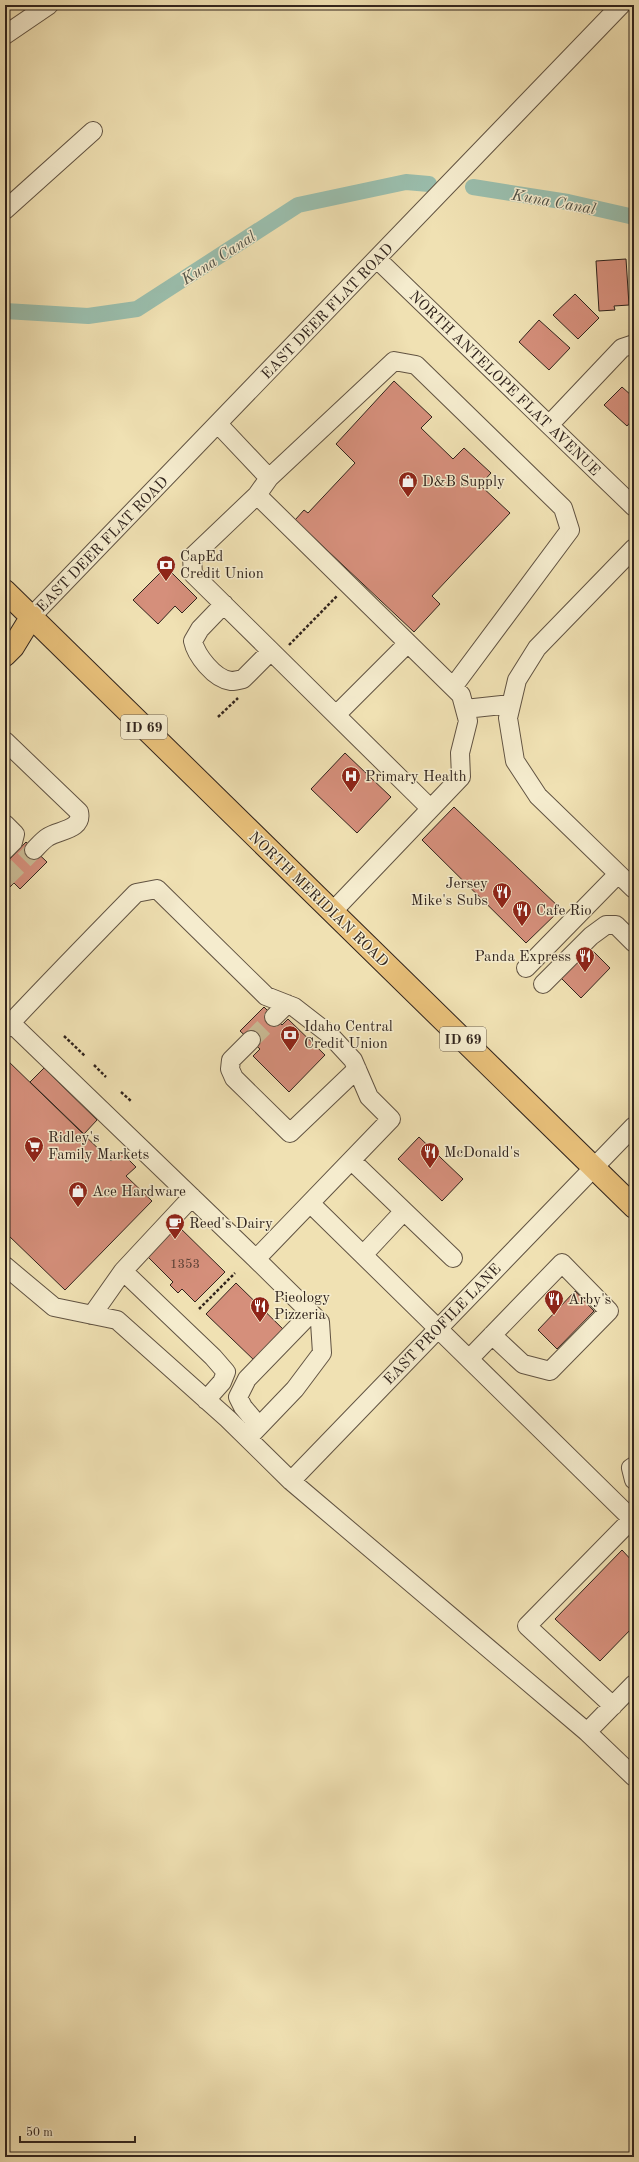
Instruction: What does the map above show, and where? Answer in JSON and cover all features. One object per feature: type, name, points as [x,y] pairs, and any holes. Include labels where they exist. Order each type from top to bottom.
[{"type":"main road","name":"NORTH MERIDIAN ROAD","points":[[5,591],[634,1207]]},
{"type":"main road","name":"EAST DEER FLAT ROAD","points":[[5,632],[32,616]]},
{"type":"main road","name":"EAST DEER FLAT ROAD","points":[[5,655],[13,647],[32,616]]},
{"type":"street","points":[[5,35],[50,5]]},
{"type":"street","name":"EAST DEER FLAT ROAD","points":[[32,616],[621,5]]},
{"type":"street","points":[[5,210],[93,131]]},
{"type":"street","name":"NORTH ANTELOPE FLAT AVENUE","points":[[377,259],[634,507]]},
{"type":"street","points":[[548,425],[622,348],[634,344]]},
{"type":"street","points":[[430,808],[193,574],[192,557],[256,495],[269,478],[394,361],[416,365],[563,508],[570,530],[453,687]]},
{"type":"street","points":[[218,424],[269,478]]},
{"type":"street","points":[[256,495],[461,695],[468,721],[460,753],[461,777],[333,911]]},
{"type":"street","points":[[634,548],[537,648],[516,680],[510,711],[515,761],[538,796],[634,889]]},
{"type":"street","points":[[224,604],[200,629],[193,641],[196,652],[201,659],[218,676],[230,681],[243,679],[271,651]]},
{"type":"street","points":[[336,715],[408,643]]},
{"type":"street","points":[[465,709],[510,711]]},
{"type":"street","points":[[5,741],[79,812],[79,820],[77,824],[70,829],[48,837],[34,850]]},
{"type":"street","points":[[5,824],[15,834],[15,838],[5,850]]},
{"type":"street","points":[[526,968],[618,874]]},
{"type":"street","points":[[253,1432],[295,1389],[322,1353],[320,1322],[192,1198],[8,1026],[136,893],[157,889],[266,996],[294,1007],[328,1034],[353,1060],[369,1097],[391,1119],[256,1259]]},
{"type":"street","points":[[543,984],[591,936],[606,924],[616,926],[634,944]]},
{"type":"street","points":[[274,1017],[287,1004]]},
{"type":"street","points":[[251,1040],[231,1060],[232,1074],[234,1078],[290,1133],[357,1069]]},
{"type":"street","name":"EAST PROFILE LANE","points":[[291,1481],[634,1126]]},
{"type":"street","points":[[352,1161],[453,1258]]},
{"type":"street","points":[[92,1315],[123,1271],[192,1198]]},
{"type":"street","points":[[310,1203],[633,1520],[527,1626],[613,1706]]},
{"type":"street","points":[[363,1255],[404,1211]]},
{"type":"street","points":[[469,1359],[492,1335],[562,1263],[609,1311],[550,1371],[523,1364],[492,1335]]},
{"type":"street","points":[[5,1266],[54,1307],[117,1320],[206,1400],[253,1432]]},
{"type":"street","points":[[123,1271],[213,1357],[226,1372],[222,1382],[206,1400]]},
{"type":"street","points":[[311,1314],[247,1379],[238,1397],[253,1432],[291,1481],[587,1732],[634,1777]]},
{"type":"street","points":[[634,1466],[631,1468],[634,1480]]},
{"type":"street","points":[[587,1732],[634,1684]]},
{"type":"path","points":[[64,1036],[85,1056]]},
{"type":"path","points":[[94,1065],[106,1077]]},
{"type":"path","points":[[121,1092],[131,1101]]},
{"type":"path","points":[[199,1309],[234,1273]]},
{"type":"building","points":[[626,259],[629,305],[614,306],[615,310],[599,311],[596,261]]},
{"type":"building","points":[[575,294],[599,318],[578,339],[553,315]]},
{"type":"building","points":[[539,320],[570,348],[549,370],[519,342]]},
{"type":"building","name":"D&B Supply","points":[[394,381],[432,417],[421,428],[453,459],[464,448],[491,473],[480,485],[510,513],[432,596],[440,604],[414,632],[295,520],[304,510],[308,513],[355,463],[336,444]]},
{"type":"building","points":[[622,387],[632,396],[634,394],[634,418],[627,426],[604,405]]},
{"type":"building","name":"CapEd Credit Union","points":[[166,567],[197,598],[182,613],[175,606],[158,624],[133,600]]},
{"type":"building","name":"Primary Health","points":[[345,753],[391,797],[357,833],[311,789]]},
{"type":"building","points":[[454,807],[561,909],[526,943],[422,840]]},
{"type":"building","points":[[26,842],[47,862],[20,889],[14,883],[5,892],[5,864]]},
{"type":"building","name":"Panda Express","points":[[589,947],[610,968],[581,998],[560,977]]},
{"type":"building","name":"Idaho Central Credit Union","points":[[264,1007],[282,1025],[288,1019],[325,1055],[289,1092],[253,1056],[260,1049],[240,1031]]},
{"type":"building","points":[[6,1059],[111,1161],[121,1152],[136,1167],[126,1176],[152,1201],[65,1290],[8,1235],[5,1238]]},
{"type":"building","points":[[44,1068],[97,1120],[84,1134],[30,1082]]},
{"type":"building","name":"McDonald's","points":[[419,1137],[463,1179],[442,1201],[398,1159]]},
{"type":"building","points":[[175,1223],[225,1272],[195,1302],[182,1289],[178,1293],[170,1285],[173,1282],[145,1254]]},
{"type":"building","points":[[236,1283],[286,1332],[256,1362],[206,1314]]},
{"type":"building","points":[[575,1291],[594,1311],[557,1349],[538,1330]]},
{"type":"building","points":[[622,1550],[634,1563],[634,1626],[600,1661],[555,1619]]},
{"type":"waterway","name":"Kuna Canal","points":[[5,311],[88,316],[137,309],[298,205],[406,182],[429,184]]},
{"type":"waterway","name":"Kuna Canal","points":[[473,187],[568,202],[634,217]]},
{"type":"tunnel","points":[[5,879],[34,850]]},
{"type":"tunnel","points":[[251,1040],[274,1017]]},
{"type":"place","name":"D&B Supply","points":[[408,498]]},
{"type":"place","name":"CapEd Credit Union","points":[[166,582]]},
{"type":"place","name":"Primary Health","points":[[351,793]]},
{"type":"place","name":"Jersey Mike's Subs","points":[[502,909]]},
{"type":"place","name":"Cafe Rio","points":[[522,927]]},
{"type":"place","name":"Panda Express","points":[[585,973]]},
{"type":"place","name":"Idaho Central Credit Union","points":[[290,1052]]},
{"type":"place","name":"Ridley's Family Markets","points":[[34,1163]]},
{"type":"place","name":"McDonald's","points":[[430,1169]]},
{"type":"place","name":"Ace Hardware","points":[[78,1208]]},
{"type":"place","name":"Reed's Dairy","points":[[175,1240]]},
{"type":"place","name":"Arby's","points":[[554,1316]]},
{"type":"place","name":"Pieology Pizzeria","points":[[260,1323]]}]
